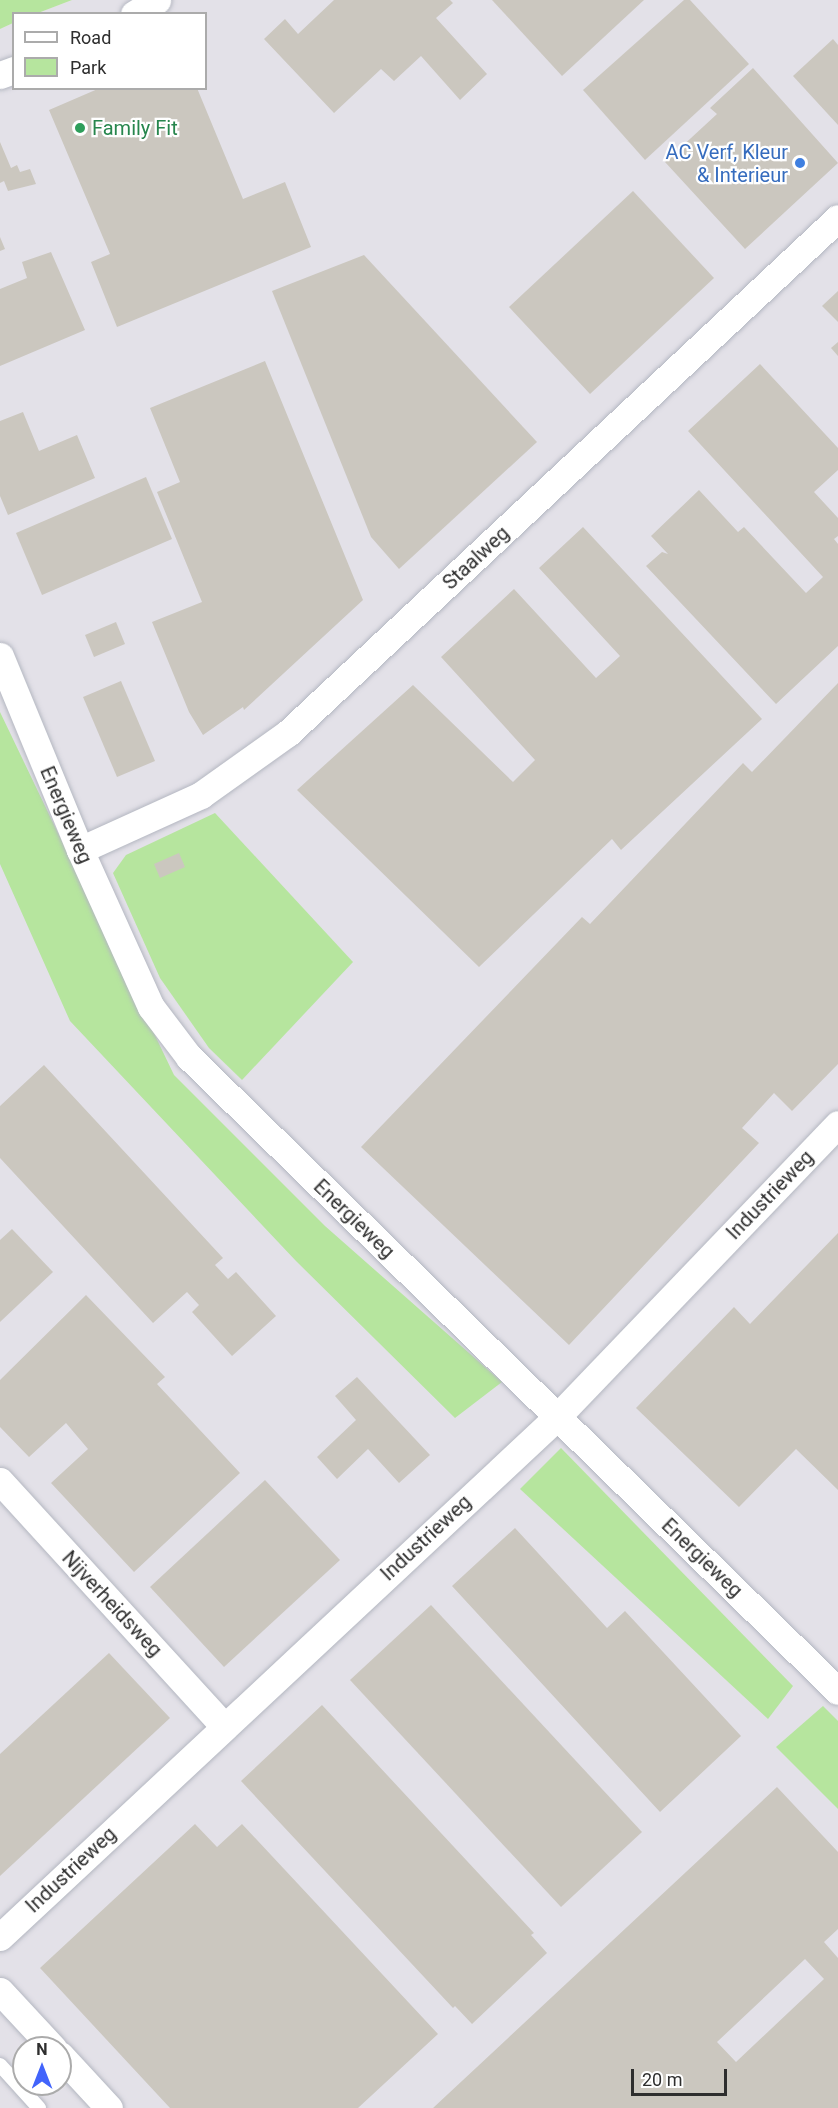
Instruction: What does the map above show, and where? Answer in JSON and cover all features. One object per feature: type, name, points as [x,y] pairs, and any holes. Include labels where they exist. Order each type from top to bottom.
[{"type":"street","points":[[137,12],[157,0]]},
{"type":"street","name":"Staalweg","points":[[80,850],[201,795],[288,733],[838,218]]},
{"type":"street","name":"Energieweg","points":[[0,656],[80,850],[152,1007],[189,1057],[838,1691]]},
{"type":"street","name":"Industrieweg","points":[[0,1937],[556,1418],[838,1124]]},
{"type":"street","name":"Nijverheidsweg","points":[[0,1481],[224,1726]]},
{"type":"street","points":[[0,1991],[42,2036]]},
{"type":"street","points":[[72,2068],[109,2108]]},
{"type":"lane","points":[[0,2065],[39,2108]]},
{"type":"shaded area","points":[[72,0],[838,0],[838,2108],[0,2108],[0,29],[12,23],[12,90],[207,90],[207,12],[41,12]]},
{"type":"green space","points":[[0,0],[72,0],[41,12],[12,12],[12,23],[0,29]]},
{"type":"green space","points":[[0,712],[174,1075],[325,1226],[502,1382],[455,1418],[296,1261],[70,1021],[0,864]]},
{"type":"green space","points":[[215,813],[353,962],[242,1080],[209,1048],[160,978],[113,873],[126,855]]},
{"type":"green space","points":[[561,1448],[793,1686],[768,1719],[520,1489]]},
{"type":"green space","points":[[823,1706],[838,1721],[838,1809],[776,1747]]},
{"type":"building","points":[[334,0],[450,0],[453,3],[436,18],[487,74],[460,100],[421,56],[394,81],[381,69],[334,113],[264,39],[285,19],[298,34]]},
{"type":"building","points":[[492,0],[644,0],[562,76]]},
{"type":"building","points":[[684,0],[690,0],[749,64],[645,160],[583,90]]},
{"type":"building","points":[[833,39],[838,45],[838,125],[793,76]]},
{"type":"building","points":[[753,68],[838,163],[745,249],[665,162],[717,114],[710,108]]},
{"type":"building","points":[[95,90],[198,90],[243,199],[285,182],[311,247],[117,327],[91,262],[110,254],[49,110]]},
{"type":"building","points":[[0,142],[11,168],[17,165],[20,172],[30,169],[36,184],[8,191],[4,181],[0,183]]},
{"type":"building","points":[[633,191],[714,278],[590,394],[509,307]]},
{"type":"building","points":[[0,237],[5,249],[0,251]]},
{"type":"building","points":[[51,252],[85,330],[0,366],[0,289],[27,278],[22,262]]},
{"type":"building","points":[[364,255],[537,442],[399,569],[371,537],[272,291]]},
{"type":"building","points":[[838,291],[838,322],[822,306]]},
{"type":"building","points":[[838,342],[838,356],[831,348]]},
{"type":"building","points":[[265,361],[363,600],[244,710],[243,707],[203,735],[189,712],[152,622],[202,602],[157,492],[180,482],[150,408]]},
{"type":"building","points":[[760,364],[838,448],[838,470],[814,492],[838,518],[838,536],[834,539],[838,544],[838,646],[776,704],[646,566],[662,552],[668,554],[651,536],[699,490],[738,532],[744,527],[806,593],[823,577],[688,431]]},
{"type":"building","points":[[23,412],[39,451],[77,435],[95,478],[8,515],[0,496],[0,421]]},
{"type":"building","points":[[146,477],[172,539],[42,595],[16,533]]},
{"type":"building","points":[[583,527],[762,719],[621,850],[612,839],[479,967],[297,790],[413,685],[513,782],[535,760],[441,657],[514,589],[596,678],[620,656],[539,568]]},
{"type":"building","points":[[116,622],[125,644],[94,657],[85,635]]},
{"type":"building","points":[[121,681],[155,761],[117,777],[83,697]]},
{"type":"building","points":[[838,683],[838,1064],[792,1111],[774,1093],[742,1128],[759,1143],[569,1345],[361,1147],[582,917],[590,924],[743,763],[752,772]]},
{"type":"building","points":[[179,853],[185,867],[160,878],[154,864]]},
{"type":"building","points":[[44,1065],[223,1258],[215,1265],[228,1279],[236,1272],[276,1316],[232,1356],[192,1312],[199,1305],[187,1292],[153,1323],[0,1158],[0,1106]]},
{"type":"building","points":[[12,1229],[53,1272],[0,1322],[0,1240]]},
{"type":"building","points":[[838,1233],[838,1490],[796,1449],[739,1507],[636,1408],[734,1307],[750,1324]]},
{"type":"building","points":[[86,1295],[165,1377],[157,1384],[240,1473],[134,1572],[51,1483],[88,1449],[66,1423],[29,1457],[0,1427],[0,1380]]},
{"type":"building","points":[[357,1377],[430,1455],[399,1483],[368,1449],[337,1479],[317,1457],[356,1420],[335,1396]]},
{"type":"building","points":[[265,1480],[340,1560],[224,1667],[150,1587]]},
{"type":"building","points":[[515,1528],[607,1628],[625,1611],[741,1736],[660,1812],[452,1586]]},
{"type":"building","points":[[431,1605],[642,1832],[561,1907],[350,1680]]},
{"type":"building","points":[[109,1653],[170,1718],[0,1876],[0,1754]]},
{"type":"building","points":[[322,1705],[534,1933],[531,1935],[547,1953],[472,2024],[455,2006],[453,2008],[241,1781]]},
{"type":"building","points":[[777,1787],[838,1852],[838,1929],[824,1942],[838,1958],[838,2108],[433,2108]],"holes":[[[805,1959],[824,1979],[736,2062],[717,2042]]]},
{"type":"building","points":[[195,1824],[217,1847],[242,1824],[438,2034],[358,2108],[170,2108],[40,1968]]},
{"type":"place","name":"Family Fit","points":[[80,128]]},
{"type":"place","name":"AC Verf, Kleur & Interieur","points":[[800,163]]}]
